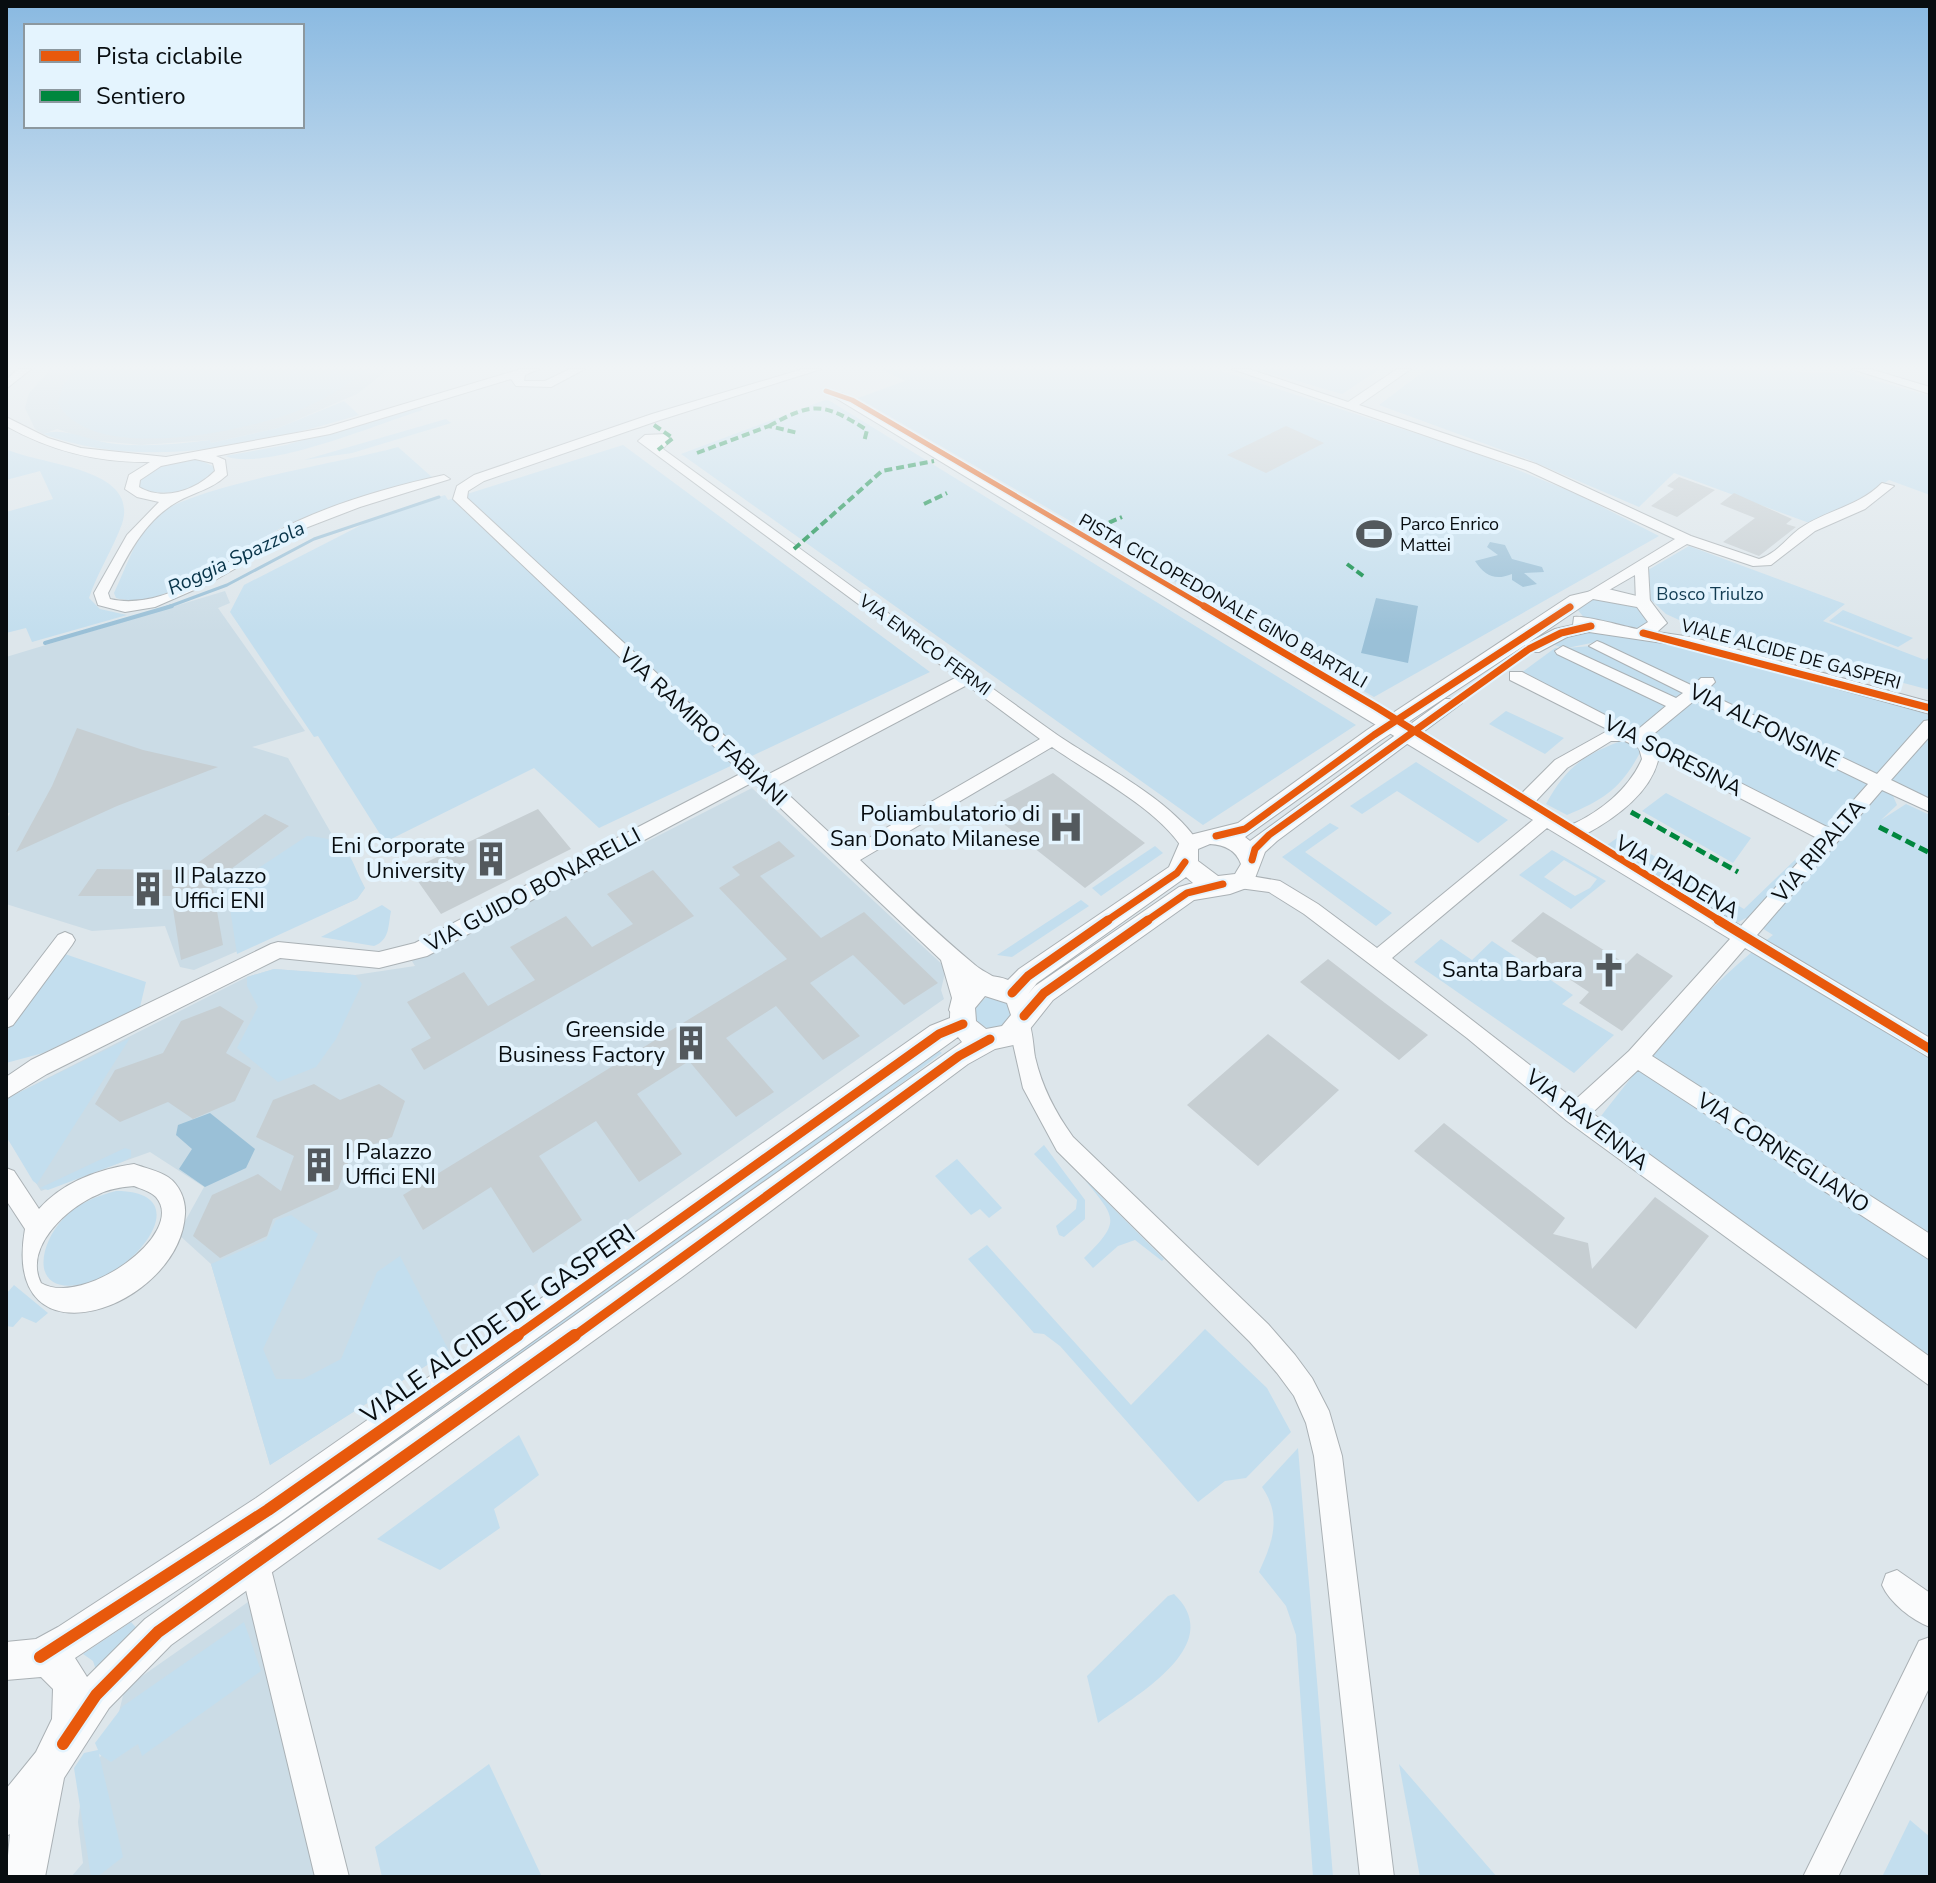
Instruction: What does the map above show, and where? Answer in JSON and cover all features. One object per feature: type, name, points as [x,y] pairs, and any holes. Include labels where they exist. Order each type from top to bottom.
[{"type":"street","points":[[68,457],[89,462],[122,477],[142,495],[178,495]]},
{"type":"street","points":[[116,457],[159,457]]},
{"type":"street","points":[[122,477],[181,457]]},
{"type":"street","points":[[207,457],[219,460],[222,472],[204,487],[178,495],[149,514],[134,530],[101,593],[103,602],[113,606],[137,605],[198,585],[303,524],[444,479]]},
{"type":"street","name":"VIA RAMIRO FABIANI","points":[[540,457],[479,478],[459,495],[463,504],[950,956],[980,981],[1003,990]]},
{"type":"street","name":"VIA ENRICO FERMI","points":[[667,457],[1052,739],[1169,820],[1188,853]]},
{"type":"street","name":"VIA PIADENA","points":[[941,457],[1930,1049]]},
{"type":"street","points":[[1501,457],[1531,467],[1686,539],[1758,563],[1766,562],[1811,528],[1860,507],[1887,486]]},
{"type":"street","points":[[1591,626],[1561,633],[1529,649],[1398,730],[1245,829],[1202,837],[1188,853],[1199,878],[1231,883],[1249,872],[1255,849],[1269,835],[1398,730],[1580,598],[1642,568],[1686,539]]},
{"type":"street","points":[[1642,568],[1649,609],[1658,623],[1643,633]]},
{"type":"street","name":"VIALE ALCIDE DE GASPERI","points":[[1592,594],[1649,609],[1712,637],[1930,697]]},
{"type":"street","points":[[1570,607],[1581,622],[1591,626]]},
{"type":"street","name":"VIALE ALCIDE DE GASPERI","points":[[1591,626],[1684,641],[1930,708]]},
{"type":"street","name":"VIA ALFONSINE","points":[[1597,646],[1701,687],[1930,806]]},
{"type":"street","points":[[1563,651],[1679,706]]},
{"type":"street","name":"VIA SORESINA","points":[[1516,676],[1831,837]]},
{"type":"street","name":"VIA GUIDO BONARELLI","points":[[6,1089],[39,1067],[278,950],[379,960],[420,950],[969,677]]},
{"type":"street","points":[[1638,738],[1701,687]]},
{"type":"street","name":"VIA RIPALTA","points":[[1575,1114],[1637,1058],[1930,725]]},
{"type":"street","points":[[1522,804],[1561,764],[1612,734],[1638,738],[1650,747],[1649,771],[1584,829],[1570,833]]},
{"type":"street","points":[[847,859],[1052,739]]},
{"type":"street","points":[[1377,959],[1546,819]]},
{"type":"street","points":[[1216,836],[1237,842],[1252,860]]},
{"type":"street","name":"VIALE ALCIDE DE GASPERI","points":[[59,1752],[96,1695],[158,1632],[998,1028],[1044,993],[1177,873],[1188,853]]},
{"type":"street","name":"VIALE ALCIDE DE GASPERI","points":[[998,1028],[975,990],[1003,990],[1187,893],[1231,883]]},
{"type":"street","name":"VIA RAVENNA","points":[[1231,883],[1264,883],[1285,892],[1377,959],[1575,1114],[1930,1373]]},
{"type":"street","points":[[6,1019],[65,940]]},
{"type":"street","points":[[950,956],[962,998],[998,1028],[1047,1121],[1065,1144],[1259,1333],[1303,1387],[1319,1421],[1328,1456],[1377,1877]]},
{"type":"street","points":[[998,1028],[1021,1003],[1003,990]]},
{"type":"street","name":"VIALE ALCIDE DE GASPERI","points":[[17,1657],[71,1640],[268,1510],[629,1258],[939,1034],[998,1028]]},
{"type":"street","name":"VIA CORNEGLIANO","points":[[1637,1058],[1930,1248]]},
{"type":"street","name":"VIA GUIDO BONARELLI","points":[[6,1069],[39,1067]]},
{"type":"street","points":[[134,1175],[153,1178],[166,1187],[173,1201],[170,1228],[152,1258],[122,1283],[81,1300],[59,1302],[41,1297],[29,1287],[24,1271],[25,1253],[38,1228],[68,1198],[113,1177],[134,1175]]},
{"type":"street","points":[[6,1179],[38,1228]]},
{"type":"street","points":[[255,1565],[332,1877]]},
{"type":"street","points":[[1897,1585],[1930,1612]]},
{"type":"street","points":[[1820,1877],[1930,1652]]},
{"type":"street","points":[[17,1657],[58,1666],[70,1683],[72,1711],[36,1812],[24,1877]]},
{"type":"street","points":[[6,1816],[37,1787],[59,1752]]},
{"type":"shaded area","points":[[1490,542],[1505,545],[1512,559],[1542,567],[1544,572],[1524,573],[1537,584],[1523,587],[1512,580],[1512,574],[1495,577],[1483,570],[1475,561],[1498,555],[1487,547]]},
{"type":"shaded area","points":[[225,591],[230,603],[218,608],[305,731],[252,747],[288,758],[334,838],[344,846],[365,888],[357,899],[194,970],[180,967],[165,926],[92,931],[6,904],[6,820],[10,813],[6,813],[6,657]]},
{"type":"shaded area","points":[[1376,598],[1418,606],[1408,663],[1361,653]]},
{"type":"shaded area","points":[[752,788],[946,968],[941,990],[944,999],[510,1302],[449,1351],[270,1465],[211,1264],[178,1234],[204,1187],[150,1152],[41,1191],[6,1136],[6,1099],[247,977],[274,969],[355,975],[415,966],[412,961]]},
{"type":"shaded area","points":[[210,1113],[255,1149],[246,1168],[205,1187],[179,1169],[192,1149],[176,1135],[178,1125]]},
{"type":"shaded area","points":[[248,1602],[325,1877],[71,1877],[83,1863],[78,1822],[82,1788],[113,1735],[125,1688]]},
{"type":"green space","points":[[6,457],[30,457],[84,472],[103,480],[117,491],[124,505],[122,524],[89,598],[100,609],[127,615],[32,642],[26,628],[6,633],[6,512],[53,499],[40,471],[6,480]]},
{"type":"green space","points":[[230,457],[268,457],[267,457]]},
{"type":"green space","points":[[356,457],[409,457],[433,478],[341,505],[287,525],[204,575],[158,596],[136,600],[116,598],[114,593],[150,521],[193,497]]},
{"type":"green space","points":[[585,457],[639,457],[930,672],[599,828],[534,768],[385,842],[318,736],[314,737],[230,612],[244,585],[375,518],[445,495],[448,500]]},
{"type":"green space","points":[[685,457],[921,457],[1356,725],[1203,825]]},
{"type":"green space","name":"Parco Enrico Mattei","points":[[960,457],[1485,457],[1577,494],[1659,536],[1374,697]]},
{"type":"green space","points":[[1521,457],[1930,457],[1930,495],[1889,480],[1853,505],[1812,524],[1674,473],[1639,507]]},
{"type":"green space","points":[[195,458],[215,467],[211,476],[194,488],[171,492],[139,489],[140,477],[157,466]]},
{"type":"green space","name":"Bosco Triulzo","points":[[1689,546],[1845,604],[1823,621],[1925,660],[1930,656],[1930,690],[1699,629],[1666,614],[1647,596],[1648,570]]},
{"type":"green space","points":[[1596,598],[1637,605],[1650,621],[1638,628],[1586,620],[1577,609],[1585,601]]},
{"type":"green space","points":[[1843,610],[1913,638],[1898,647],[1829,621]]},
{"type":"green space","points":[[1592,629],[1650,637],[1930,714],[1930,806],[1890,789],[1897,805],[1881,820],[1906,804],[1930,815],[1930,1360],[1598,1120],[1680,1022],[1725,976],[1773,935],[1746,918],[1733,925],[1604,847],[1620,836],[1744,909],[1825,831],[1648,737],[1709,688],[1679,682],[1596,642],[1567,648],[1591,646],[1686,692],[1636,731],[1521,673],[1555,648],[1563,648],[1547,642]]},
{"type":"green space","points":[[1506,711],[1564,738],[1545,754],[1489,724]]},
{"type":"green space","points":[[1626,739],[1643,747],[1613,789],[1567,815],[1546,804],[1579,762]]},
{"type":"green space","points":[[1416,762],[1508,820],[1478,843],[1397,791],[1362,814],[1350,806]]},
{"type":"green space","points":[[1666,793],[1751,838],[1733,863],[1642,811]]},
{"type":"green space","points":[[1330,823],[1339,828],[1305,852],[1392,913],[1376,926],[1282,857]]},
{"type":"green space","points":[[307,836],[332,840],[346,850],[365,888],[357,899],[237,954],[227,889]]},
{"type":"green space","points":[[1155,846],[1163,853],[1101,896],[1092,888]]},
{"type":"green space","points":[[1552,850],[1606,881],[1571,909],[1519,875]],"holes":[[[1564,860],[1597,879],[1590,888],[1575,896],[1544,877]]]},
{"type":"green space","points":[[1081,900],[1089,906],[1012,957],[997,955]]},
{"type":"green space","points":[[382,905],[391,911],[387,932],[383,940],[374,946],[321,937]]},
{"type":"green space","points":[[1441,939],[1472,960],[1492,941],[1573,995],[1562,1004],[1614,1035],[1574,1073],[1414,962]]},
{"type":"green space","points":[[65,954],[146,982],[140,1007],[43,1053],[6,1063],[6,1032]]},
{"type":"green space","points":[[274,969],[355,975],[362,984],[336,1039],[316,1067],[278,1082],[237,1048],[258,1007],[247,986],[247,977]]},
{"type":"green space","points":[[987,997],[1008,1002],[1013,1015],[1005,1026],[989,1029],[975,1021],[975,1006]]},
{"type":"green space","points":[[130,1038],[37,1184],[6,1136],[6,1099]]},
{"type":"green space","points":[[935,1048],[942,1053],[693,1239],[284,1532],[277,1518]]},
{"type":"green space","points":[[1044,1145],[1085,1200],[1085,1219],[1064,1237],[1059,1235],[1056,1226],[1076,1209],[1077,1200],[1034,1154]]},
{"type":"green space","points":[[125,1148],[131,1150],[131,1157],[122,1162],[48,1190],[40,1188]]},
{"type":"green space","points":[[957,1159],[1002,1208],[989,1218],[980,1209],[971,1215],[935,1176]]},
{"type":"green space","points":[[1084,1179],[1164,1259],[1162,1261],[1135,1240],[1118,1246],[1093,1268],[1084,1258],[1105,1236],[1110,1219],[1103,1203]]},
{"type":"green space","points":[[116,1191],[141,1195],[154,1205],[156,1219],[150,1235],[137,1252],[99,1279],[78,1285],[62,1285],[52,1281],[46,1274],[44,1264],[45,1252],[55,1229],[81,1205]]},
{"type":"green space","points":[[291,1215],[318,1234],[263,1349],[276,1379],[303,1379],[341,1359],[377,1272],[400,1256],[449,1351],[270,1465],[211,1264],[266,1240],[276,1220]]},
{"type":"green space","points":[[987,1245],[1131,1405],[1205,1329],[1267,1388],[1291,1432],[1246,1478],[1225,1481],[1198,1502],[1060,1346],[1044,1334],[1034,1333],[968,1259]]},
{"type":"green space","points":[[14,1285],[48,1313],[36,1323],[22,1317],[13,1327],[6,1326],[6,1294]]},
{"type":"green space","points":[[519,1435],[539,1475],[494,1509],[500,1528],[440,1570],[377,1539]]},
{"type":"green space","points":[[1298,1448],[1333,1877],[1313,1877],[1296,1635],[1286,1606],[1259,1572],[1271,1540],[1274,1519],[1262,1487]]},
{"type":"green space","points":[[1174,1594],[1188,1613],[1190,1632],[1183,1650],[1153,1684],[1098,1723],[1087,1676],[1168,1596]]},
{"type":"green space","points":[[131,1622],[141,1633],[97,1673],[93,1661],[83,1654]]},
{"type":"green space","points":[[244,1622],[261,1671],[142,1756],[138,1744],[111,1762],[99,1754],[123,1857],[97,1877],[91,1877],[74,1768],[84,1753],[98,1750],[95,1743],[123,1706]]},
{"type":"green space","points":[[489,1764],[542,1877],[382,1877],[375,1847]]},
{"type":"green space","points":[[1399,1764],[1497,1877],[1420,1877]]},
{"type":"green space","points":[[1910,1820],[1930,1837],[1930,1877],[1882,1877]]},
{"type":"building","points":[[1231,457],[1297,457],[1266,473]]},
{"type":"building","points":[[1679,477],[1715,490],[1677,517],[1651,506],[1674,489],[1667,486]]},
{"type":"building","points":[[1734,493],[1792,519],[1786,524],[1796,527],[1759,556],[1723,542],[1755,518],[1720,504]]},
{"type":"building","points":[[77,728],[143,750],[218,767],[117,806],[16,852],[52,786]]},
{"type":"building","name":"Poliambulatorio di San Donato Milanese","points":[[1053,773],[1145,843],[1085,888],[986,810]]},
{"type":"building","name":"Eni Corporate University","points":[[538,809],[571,849],[441,914],[410,870]]},
{"type":"building","name":"II Palazzo Uffici ENI","points":[[265,814],[289,826],[212,883],[223,945],[181,960],[171,896],[78,896],[97,869],[188,870]]},
{"type":"building","name":"Greenside Business Factory","points":[[779,841],[795,856],[760,876],[821,938],[864,912],[938,983],[904,1005],[853,955],[810,983],[860,1036],[823,1060],[776,1006],[726,1038],[774,1092],[736,1117],[689,1061],[637,1094],[682,1154],[639,1182],[596,1121],[539,1156],[582,1220],[533,1253],[491,1187],[423,1230],[403,1195],[787,959],[719,888],[740,875],[732,867]]},
{"type":"building","points":[[653,870],[694,916],[424,1070],[411,1049],[431,1038],[407,1002],[464,972],[488,1006],[535,980],[510,947],[566,916],[592,947],[633,924],[607,894]]},
{"type":"building","name":"Santa Barbara","points":[[1543,912],[1626,964],[1637,953],[1673,976],[1622,1031],[1579,1003],[1589,992],[1511,941]]},
{"type":"building","points":[[1328,959],[1428,1035],[1399,1060],[1300,982]]},
{"type":"building","points":[[220,1006],[244,1021],[226,1053],[251,1068],[235,1101],[193,1119],[168,1102],[120,1122],[95,1104],[115,1070],[163,1053],[181,1021]]},
{"type":"building","points":[[1268,1034],[1339,1090],[1258,1166],[1187,1105]]},
{"type":"building","name":"I Palazzo Uffici ENI","points":[[314,1084],[340,1100],[379,1084],[405,1101],[392,1137],[352,1153],[338,1189],[273,1219],[267,1236],[220,1258],[193,1236],[212,1195],[258,1174],[281,1191],[294,1156],[256,1137],[273,1100]]},
{"type":"building","points":[[1444,1123],[1565,1218],[1553,1234],[1588,1243],[1592,1269],[1655,1197],[1709,1236],[1636,1329],[1414,1151]]},
{"type":"waterway","name":"Roggia Spazzola","points":[[165,608],[227,585],[314,539],[439,497]]},
{"type":"waterway","name":"Roggia Spazzola","points":[[45,643],[172,606]]},
{"type":"marked path","points":[[794,549],[882,471],[934,461]]},
{"type":"marked path","points":[[924,504],[947,493]]},
{"type":"marked path","points":[[1087,532],[1122,517]]},
{"type":"marked path","points":[[1347,564],[1366,578]]},
{"type":"marked path","points":[[1631,812],[1738,872]]},
{"type":"marked path","points":[[1879,827],[1930,853]]},
{"type":"cycle path","name":"PISTA CICLOPEDONALE GINO BARTALI","points":[[949,457],[1376,707],[1517,798],[1930,1049]]},
{"type":"cycle path","points":[[1216,836],[1245,829],[1374,735],[1570,607]]},
{"type":"cycle path","points":[[1252,860],[1255,849],[1269,835],[1529,649],[1561,633],[1591,626]]},
{"type":"cycle path","points":[[1643,633],[1684,641],[1930,708]]},
{"type":"cycle path","points":[[1012,993],[1028,976],[1177,873],[1185,862]]},
{"type":"cycle path","points":[[1024,1016],[1044,993],[1187,893],[1223,884]]},
{"type":"cycle path","points":[[40,1657],[71,1640],[268,1510],[939,1034],[963,1024]]},
{"type":"cycle path","points":[[63,1744],[96,1695],[158,1632],[671,1267],[959,1056],[990,1039]]},
{"type":"place","name":"Parco Enrico Mattei","points":[[1374,534]]},
{"type":"place","name":"Poliambulatorio di San Donato Milanese","points":[[1066,827]]},
{"type":"place","name":"Eni Corporate University","points":[[491,859]]},
{"type":"place","name":"II Palazzo Uffici ENI","points":[[148,889]]},
{"type":"place","name":"Santa Barbara","points":[[1609,970]]},
{"type":"place","name":"Greenside Business Factory","points":[[691,1043]]},
{"type":"place","name":"I Palazzo Uffici ENI","points":[[319,1165]]}]
